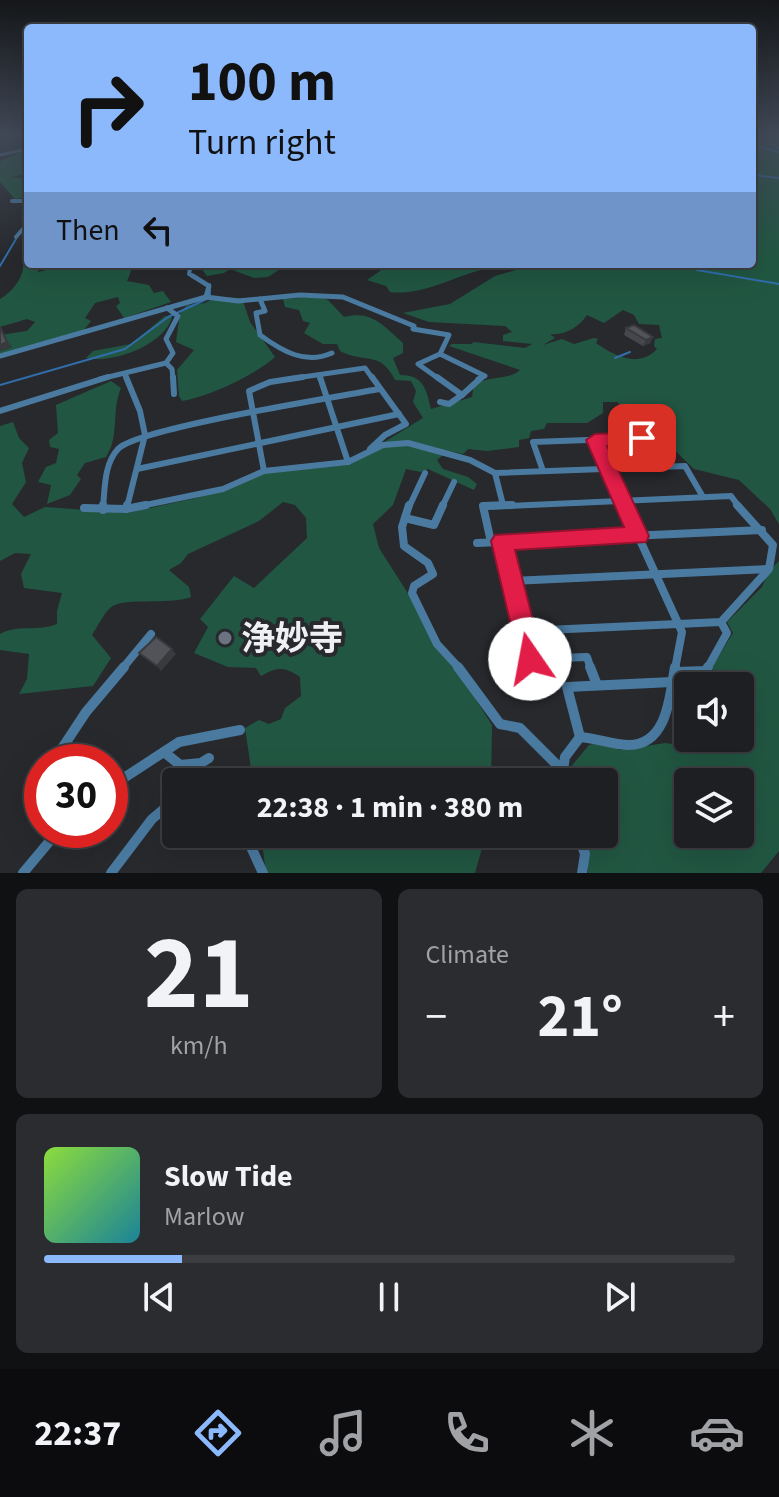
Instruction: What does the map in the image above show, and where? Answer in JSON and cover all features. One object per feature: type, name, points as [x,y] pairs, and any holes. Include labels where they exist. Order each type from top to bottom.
[{"type":"street","points":[[12,201],[24,201]]},
{"type":"street","points":[[16,237],[24,228]]},
{"type":"street","points":[[190,268],[189,274],[209,286],[206,297]]},
{"type":"street","points":[[0,356],[206,297],[238,301],[300,295],[343,297],[414,326],[413,329],[449,335],[440,354],[418,364],[462,395]]},
{"type":"street","points":[[260,299],[265,311],[256,313],[260,335],[300,358],[324,358],[332,353]]},
{"type":"street","points":[[0,411],[84,383],[166,363],[173,353],[166,339],[178,316],[167,308]]},
{"type":"street","points":[[440,354],[485,376],[449,404],[440,402]]},
{"type":"street","points":[[166,363],[172,369],[174,394]]},
{"type":"street","points":[[264,471],[249,391],[270,382],[365,368],[406,425],[385,435],[368,452]]},
{"type":"street","points":[[125,374],[140,411],[145,435],[126,509]]},
{"type":"street","points":[[319,375],[348,462]]},
{"type":"street","points":[[103,510],[108,462],[121,443],[175,426],[379,389]]},
{"type":"street","points":[[137,469],[399,414]]},
{"type":"street","points":[[543,471],[533,442],[642,438],[656,467]]},
{"type":"street","points":[[595,440],[679,624],[683,638],[675,672]]},
{"type":"street","points":[[84,508],[126,509],[223,489],[264,471],[348,462],[383,445],[408,443],[470,460],[495,473],[685,466],[703,497]]},
{"type":"street","points":[[425,473],[405,518],[401,538],[403,546],[425,559],[433,574],[414,586],[412,593],[437,644],[459,668],[500,724],[520,728],[560,768],[567,751],[580,737],[599,737],[626,748],[642,744],[665,721],[674,677],[567,687],[580,737]]},
{"type":"street","points":[[495,473],[503,505]]},
{"type":"street","points":[[405,518],[434,525],[454,482]]},
{"type":"street","points":[[491,542],[483,506],[731,496],[773,545],[769,569],[721,622],[525,631]]},
{"type":"street","points":[[477,543],[762,530]]},
{"type":"street","points":[[502,541],[530,659],[587,657],[597,685]]},
{"type":"street","points":[[512,581],[769,569]]},
{"type":"street","points":[[701,672],[706,671],[727,633],[721,622]]},
{"type":"street","points":[[62,744],[151,634]]},
{"type":"street","points":[[128,775],[179,742],[240,730]]},
{"type":"street","points":[[164,752],[180,765],[201,763],[209,758]]},
{"type":"street","points":[[111,873],[152,819],[162,811]]},
{"type":"street","points":[[23,873],[44,848]]},
{"type":"street","points":[[251,848],[263,873]]},
{"type":"street","points":[[582,873],[583,848]]},
{"type":"green space","points":[[0,176],[24,178],[24,197],[15,199],[0,182]]},
{"type":"green space","points":[[756,176],[779,176],[779,524],[770,509],[739,480],[694,469],[640,417],[624,416],[618,402],[603,402],[603,413],[587,423],[547,423],[544,429],[531,431],[529,438],[519,440],[519,447],[487,451],[468,449],[463,454],[448,451],[437,460],[443,469],[468,477],[477,484],[474,490],[428,469],[421,472],[406,469],[393,505],[373,524],[379,548],[492,725],[491,768],[251,768],[245,728],[259,720],[269,724],[281,719],[285,708],[301,696],[300,677],[280,669],[261,676],[256,668],[228,667],[194,653],[208,627],[200,619],[234,576],[254,588],[307,538],[306,518],[295,505],[283,502],[259,521],[188,554],[169,570],[189,587],[191,597],[170,601],[124,602],[110,608],[92,635],[111,658],[93,686],[19,694],[27,679],[29,654],[0,650],[0,634],[14,629],[57,624],[62,593],[24,588],[21,574],[31,554],[15,553],[0,561],[0,426],[13,422],[19,438],[29,448],[22,463],[26,482],[12,504],[24,517],[45,507],[127,513],[196,498],[264,473],[347,465],[423,418],[413,402],[416,391],[411,381],[395,380],[378,361],[349,355],[340,351],[337,344],[323,344],[304,333],[310,323],[303,321],[299,310],[285,307],[283,299],[320,297],[328,300],[344,317],[369,317],[383,325],[403,343],[403,353],[393,358],[400,375],[419,380],[431,409],[472,397],[474,384],[520,370],[449,346],[452,344],[473,342],[525,348],[532,344],[503,341],[503,335],[512,332],[505,326],[429,322],[403,313],[450,304],[495,276],[523,268],[756,268]],"holes":[[[623,310],[634,315],[639,324],[659,325],[662,338],[655,339],[657,349],[643,358],[627,358],[611,353],[596,343],[598,339],[594,338],[574,344],[562,339],[543,345],[555,338],[550,334],[572,329],[587,315],[604,323]]]},
{"type":"green space","points":[[23,258],[24,268],[36,268],[39,272],[54,268],[132,268],[127,281],[149,285],[154,293],[163,291],[171,302],[124,318],[116,306],[120,303],[118,297],[95,303],[85,318],[91,321],[83,331],[0,355],[0,351],[12,347],[0,335],[27,331],[35,322],[27,319],[0,327],[0,299],[18,282],[23,270]]},
{"type":"green space","points":[[201,268],[282,268],[268,277],[254,278],[230,269],[207,276]]},
{"type":"green space","points":[[384,268],[489,268],[407,292],[390,292],[386,286],[367,280]]},
{"type":"green space","points":[[215,297],[242,298],[250,322],[275,357],[231,384],[182,401],[177,370],[194,350],[176,342],[180,313],[187,305],[205,303]]},
{"type":"green space","points":[[165,316],[172,317],[167,327],[149,344],[123,355],[86,358],[93,351],[131,344]]},
{"type":"green space","points":[[111,381],[121,388],[114,432],[106,457],[85,463],[77,475],[81,479],[70,495],[47,504],[51,485],[38,482],[46,467],[56,463],[59,449],[50,447],[49,440],[58,433],[56,405]]},
{"type":"green space","points":[[779,561],[779,851],[761,873],[588,873],[588,848],[618,848],[618,768],[570,768],[589,745],[601,742],[620,750],[665,743],[674,744],[674,752],[754,752],[754,672],[714,672],[712,667],[733,633],[727,622],[762,587],[769,571]]},
{"type":"green space","points":[[263,848],[482,848],[475,873],[266,873]]},
{"type":"building","points":[[634,325],[653,337],[646,340],[626,328]]},
{"type":"building","points":[[0,327],[7,342],[0,345]]},
{"type":"building","points":[[156,637],[172,649],[157,666],[139,653]]},
{"type":"waterway","points":[[759,176],[779,178]]},
{"type":"waterway","points":[[0,266],[16,239]]},
{"type":"waterway","points":[[697,270],[779,284]]},
{"type":"waterway","points":[[210,284],[210,296]]},
{"type":"waterway","points":[[0,385],[125,349],[168,317],[209,298]]},
{"type":"waterway","points":[[615,358],[630,352]]},
{"type":"place","name":"浄妙寺","points":[[225,638]]},
{"type":"route","points":[[530,659],[502,541],[639,536],[595,440],[642,438]]}]
